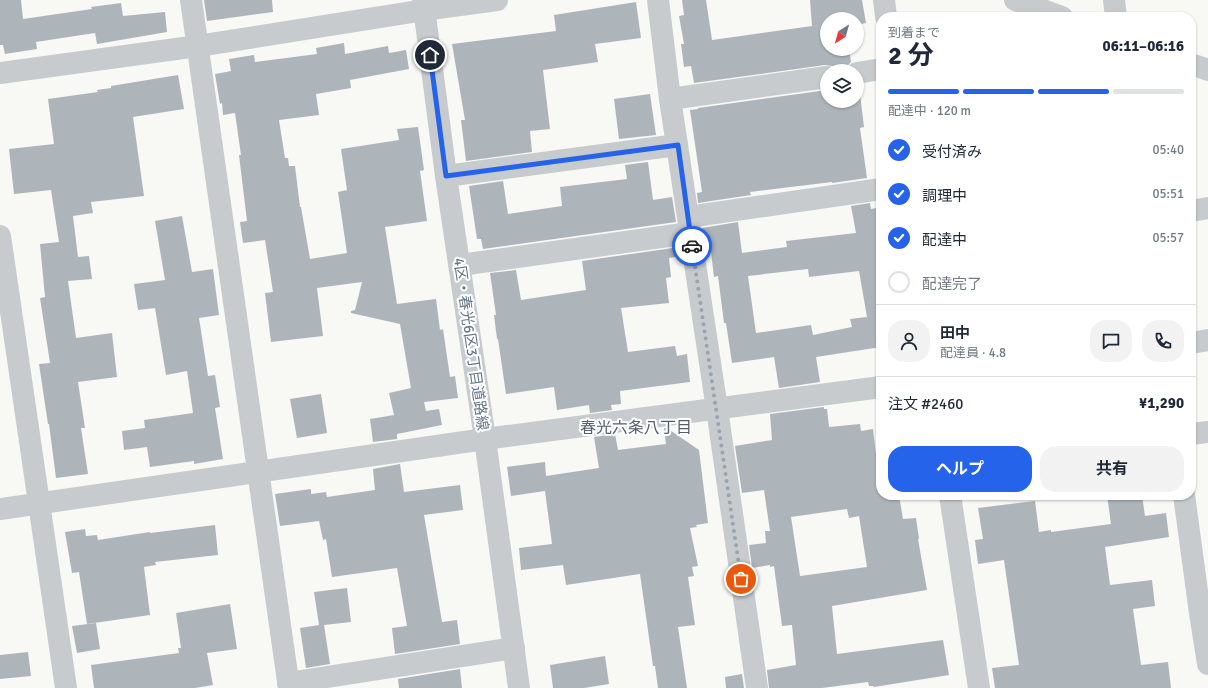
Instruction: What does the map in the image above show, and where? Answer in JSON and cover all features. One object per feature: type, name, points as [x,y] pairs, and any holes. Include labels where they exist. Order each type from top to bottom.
[{"type":"street","points":[[191,0],[288,685],[514,648]]},
{"type":"street","points":[[0,74],[198,46],[424,5],[497,0]]},
{"type":"street","points":[[658,0],[670,100],[678,145],[756,688]]},
{"type":"street","points":[[884,0],[885,12]]},
{"type":"street","points":[[1015,0],[1048,12]]},
{"type":"street","name":"4区・春光6区3丁目道路線","points":[[424,5],[446,176],[485,439],[519,688]]},
{"type":"street","points":[[1196,66],[1208,70]]},
{"type":"street","points":[[864,72],[876,70]]},
{"type":"street","points":[[670,100],[820,78]]},
{"type":"street","points":[[446,176],[678,145]]},
{"type":"street","points":[[460,265],[876,191]]},
{"type":"street","points":[[1196,210],[1208,208]]},
{"type":"street","points":[[0,236],[66,688]]},
{"type":"street","points":[[1196,341],[1208,340]]},
{"type":"street","points":[[0,509],[485,439],[876,387]]},
{"type":"street","points":[[1196,433],[1208,432]]},
{"type":"street","points":[[951,500],[979,688]]},
{"type":"street","points":[[1185,500],[1204,613],[1208,664]]},
{"type":"building","points":[[0,0],[21,0],[23,19],[92,9],[91,7],[121,3],[123,16],[165,12],[167,32],[97,44],[95,33],[36,42],[37,49],[5,54],[3,45],[0,45]]},
{"type":"building","points":[[204,0],[272,0],[273,12],[207,21]]},
{"type":"building","points":[[682,0],[706,0],[712,40],[812,26],[810,0],[862,0],[866,23],[864,23],[864,12],[820,12],[820,56],[850,56],[851,62],[849,64],[820,64],[820,66],[694,83],[691,66],[684,67],[681,44],[684,44],[679,16],[684,15]]},
{"type":"building","points":[[636,2],[641,38],[595,44],[598,62],[543,70],[550,129],[530,131],[532,152],[466,161],[461,120],[465,120],[452,44],[556,31],[554,15]]},
{"type":"building","points":[[344,43],[345,54],[388,46],[389,53],[406,50],[409,69],[350,80],[351,88],[316,94],[319,115],[279,120],[285,158],[288,158],[289,166],[295,166],[300,207],[310,259],[347,253],[338,192],[347,190],[341,149],[399,140],[397,129],[418,127],[424,170],[420,171],[427,221],[385,227],[397,304],[436,299],[440,330],[443,329],[450,377],[455,376],[458,398],[424,402],[426,411],[439,409],[442,425],[397,434],[397,439],[373,442],[370,419],[394,415],[389,393],[411,388],[400,324],[351,313],[351,311],[355,310],[362,282],[317,288],[323,336],[271,342],[265,293],[273,292],[265,240],[243,243],[240,222],[247,221],[239,155],[241,155],[235,113],[223,115],[222,103],[220,104],[215,74],[231,71],[229,59],[254,55],[255,62],[317,54],[316,48]]},
{"type":"building","points":[[178,75],[184,109],[133,117],[144,196],[91,202],[93,213],[73,216],[78,257],[89,256],[92,279],[68,281],[76,338],[112,333],[117,377],[78,382],[85,428],[81,428],[88,474],[56,478],[39,364],[50,363],[40,298],[45,297],[40,244],[59,242],[51,190],[14,194],[9,149],[54,144],[48,99],[98,92],[97,90],[111,88],[111,86]]},
{"type":"building","points":[[820,91],[820,108],[862,108],[864,127],[860,128],[867,178],[750,192],[751,195],[698,203],[697,193],[702,192],[690,110]]},
{"type":"building","points":[[650,94],[656,135],[619,139],[614,99]]},
{"type":"building","points":[[648,162],[653,200],[672,197],[676,222],[483,249],[481,239],[477,239],[469,186],[503,181],[508,214],[562,206],[560,187],[627,179],[625,165]]},
{"type":"building","points":[[870,203],[871,209],[876,208],[876,348],[816,357],[820,382],[779,388],[774,357],[732,363],[726,323],[724,323],[718,276],[714,277],[711,252],[706,253],[702,228],[738,222],[742,253],[787,247],[786,241],[856,233],[851,206]],"holes":[[[808,269],[809,277],[859,271],[867,317],[850,319],[852,327],[813,335],[811,325],[756,333],[748,276]]]},
{"type":"building","points":[[182,216],[192,272],[213,269],[219,315],[199,318],[208,376],[215,375],[220,407],[215,408],[223,459],[194,464],[194,461],[150,467],[147,447],[124,450],[122,431],[145,428],[144,420],[193,413],[187,371],[166,375],[155,308],[138,310],[134,284],[165,280],[155,221]]},
{"type":"building","points":[[680,247],[681,256],[669,258],[671,277],[666,278],[669,303],[621,308],[628,352],[675,346],[677,356],[687,354],[690,382],[620,391],[621,404],[611,405],[612,410],[590,413],[589,405],[557,410],[554,387],[506,394],[497,339],[494,315],[496,315],[490,273],[516,270],[521,300],[586,290],[582,261]]},
{"type":"building","points":[[321,394],[327,433],[297,438],[290,399]]},
{"type":"building","points":[[824,407],[824,409],[827,409],[829,427],[860,424],[861,431],[873,429],[876,454],[876,500],[900,500],[903,519],[916,518],[927,590],[832,606],[837,654],[943,640],[949,675],[874,687],[869,686],[868,682],[822,688],[769,688],[767,670],[796,665],[792,625],[782,626],[774,566],[770,567],[770,565],[752,568],[749,545],[766,543],[765,531],[770,531],[764,490],[742,493],[735,446],[772,440],[770,414]],"holes":[[[847,509],[849,518],[859,516],[867,567],[800,576],[791,517]]]},
{"type":"building","points":[[664,428],[667,428],[699,450],[708,523],[696,525],[697,527],[690,528],[698,566],[692,567],[694,576],[688,577],[695,625],[678,627],[687,688],[658,688],[655,666],[653,666],[640,574],[566,585],[563,565],[521,570],[519,548],[552,544],[545,491],[511,496],[507,467],[545,462],[546,476],[599,468],[594,437],[615,434],[618,450],[666,444]]},
{"type":"building","points":[[400,464],[404,492],[460,485],[463,510],[424,515],[442,622],[457,620],[460,644],[395,654],[392,628],[407,626],[397,568],[332,577],[326,539],[323,540],[319,521],[280,526],[275,494],[311,489],[311,494],[326,492],[327,497],[375,490],[373,469]]},
{"type":"building","points":[[1108,500],[1143,500],[1145,516],[1166,513],[1169,537],[1105,547],[1110,585],[1152,580],[1155,606],[1133,609],[1141,665],[1168,662],[1171,688],[995,688],[992,668],[1019,665],[1004,560],[978,564],[975,540],[983,539],[978,508],[1035,501],[1039,532],[1051,530],[1051,532],[1111,524]]},
{"type":"building","points":[[215,525],[218,555],[155,562],[156,565],[144,567],[150,615],[87,624],[79,572],[72,573],[65,532],[85,529],[86,536],[97,535],[98,540],[150,532]]},
{"type":"building","points":[[347,588],[351,622],[324,625],[330,664],[306,668],[300,628],[319,625],[314,592]]},
{"type":"building","points":[[230,604],[237,649],[207,653],[213,685],[195,688],[94,688],[91,665],[179,653],[178,648],[181,648],[176,613]]},
{"type":"building","points":[[96,623],[100,649],[77,653],[72,626]]},
{"type":"building","points":[[28,652],[31,676],[0,679],[0,655]]},
{"type":"building","points":[[605,656],[609,684],[584,688],[553,688],[550,665]]},
{"type":"building","points":[[460,669],[462,688],[399,688],[398,679]]},
{"type":"building","points":[[742,674],[744,688],[726,688],[725,677]]},
{"type":"way so far","points":[[692,246],[741,579]]},
{"type":"district","name":"春光六条八丁目","points":[[636,427]]},
{"type":"route","points":[[430,55],[446,176],[678,145],[692,246]]}]
